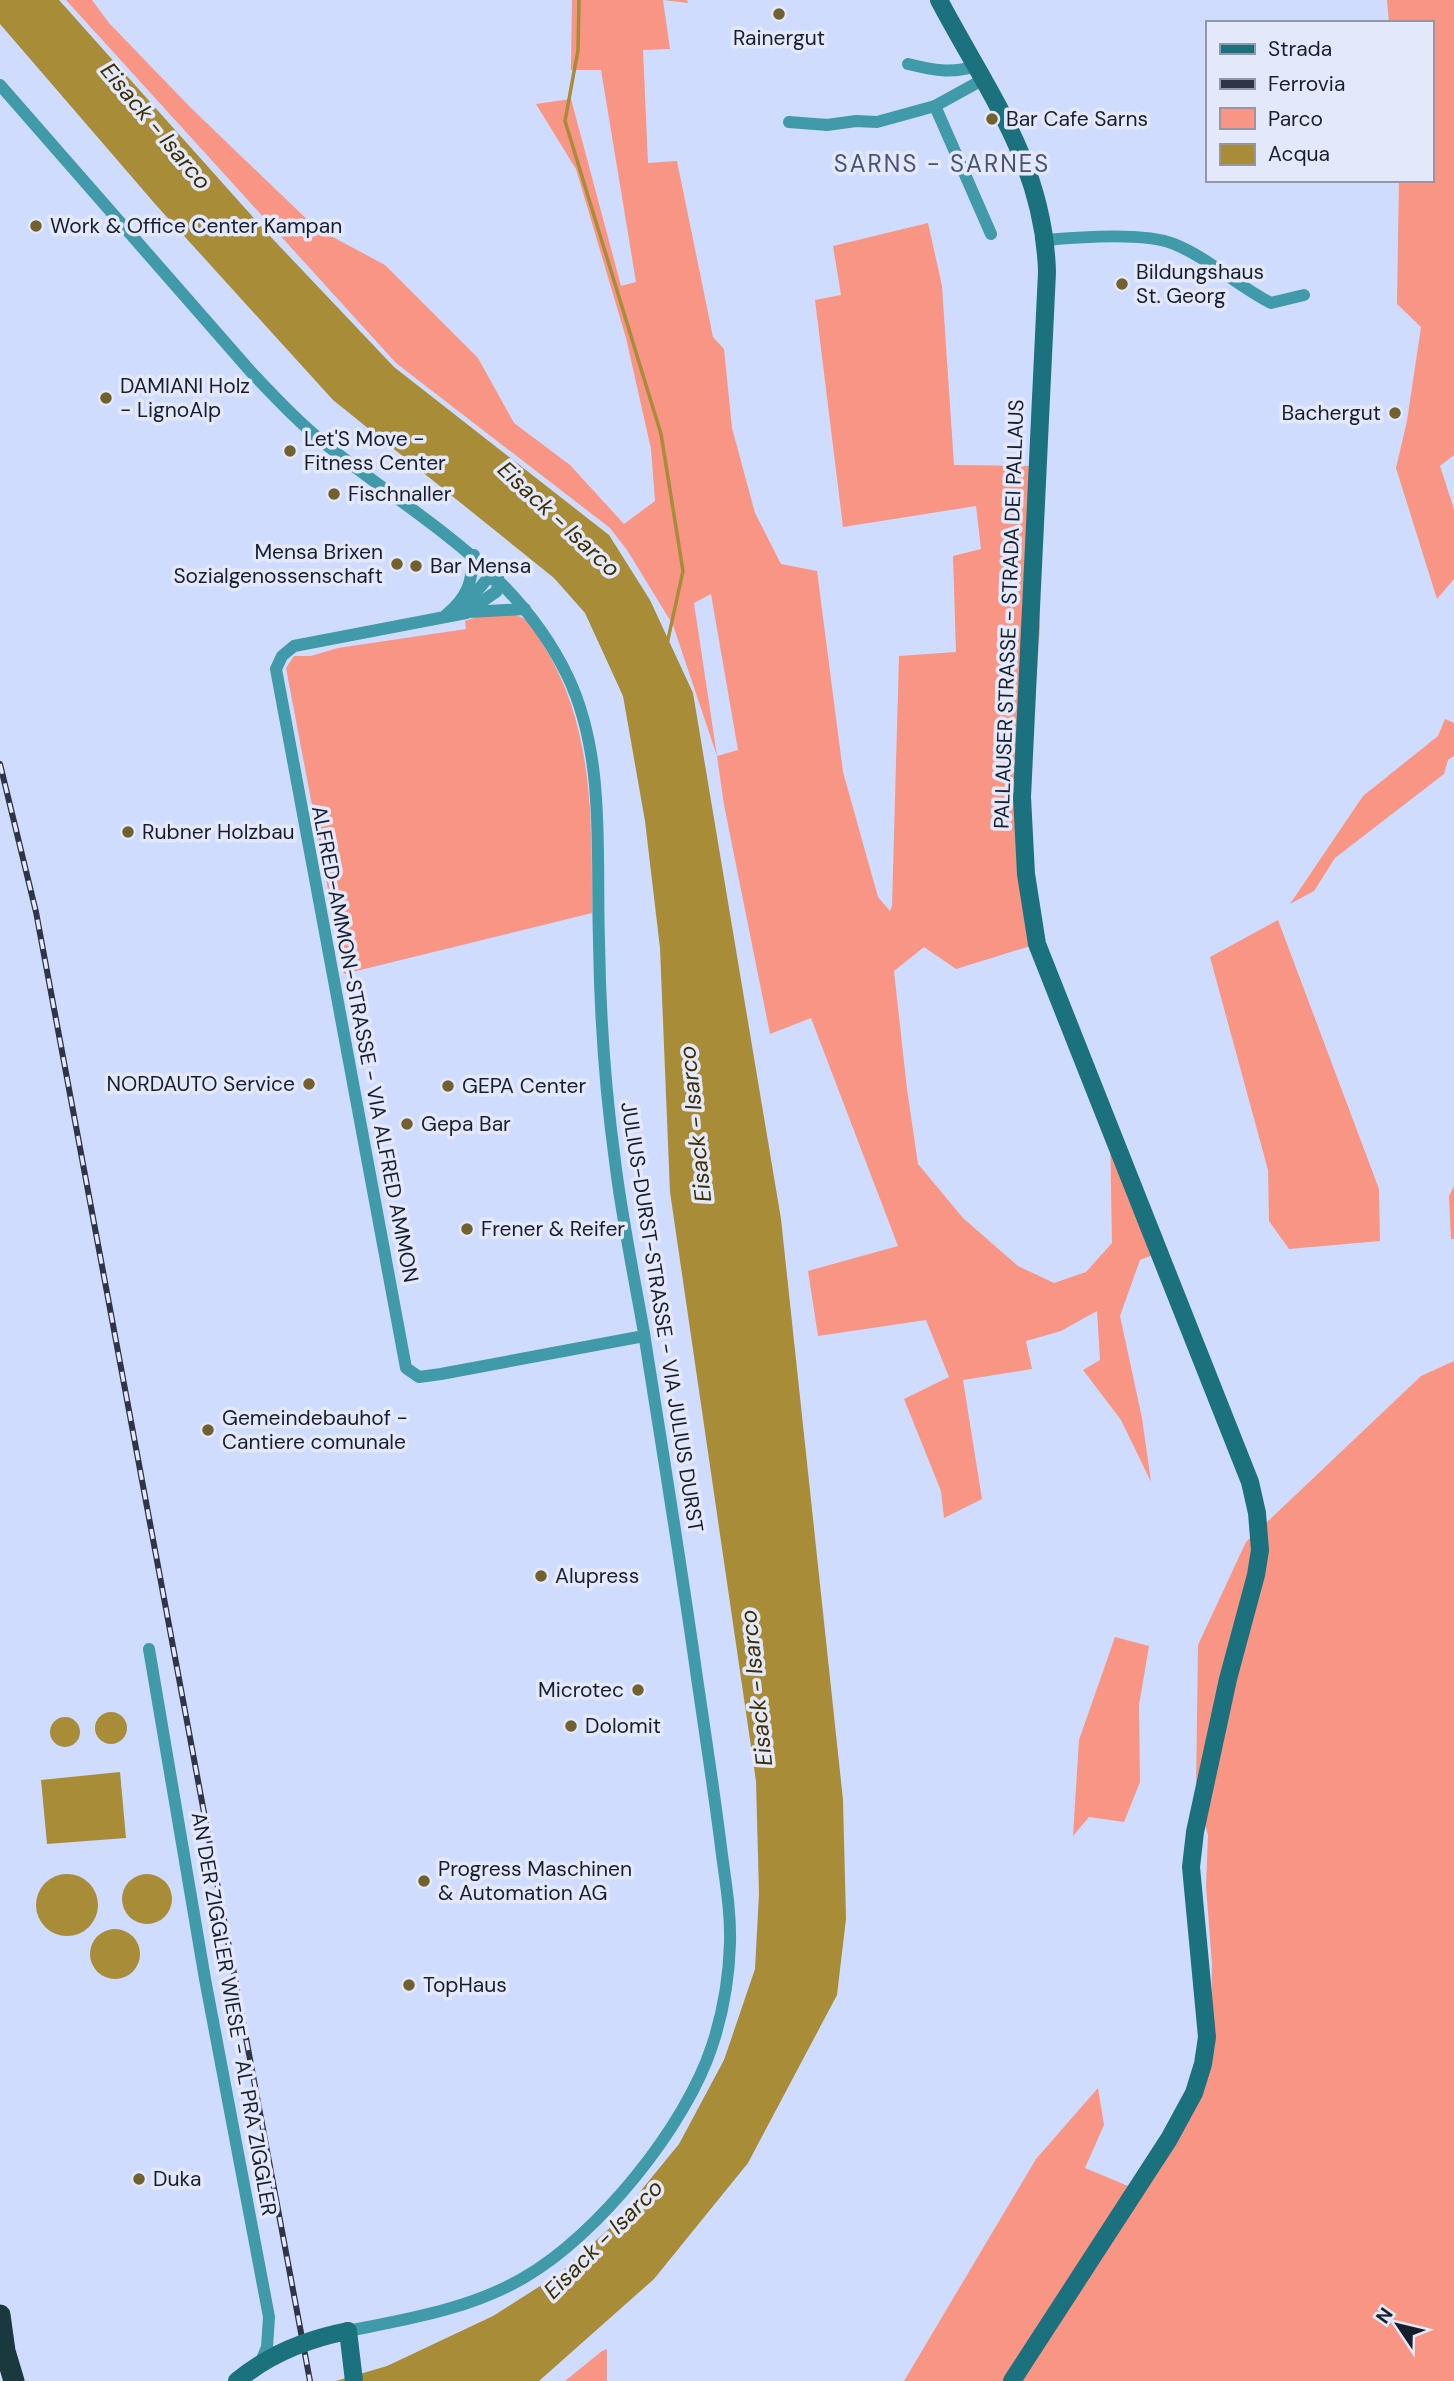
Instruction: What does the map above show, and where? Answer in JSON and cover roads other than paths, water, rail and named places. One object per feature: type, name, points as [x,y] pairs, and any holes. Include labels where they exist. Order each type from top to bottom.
[{"type":"highway","points":[[0,2315],[5,2351],[14,2381]]},
{"type":"street","name":"PALLAUSER STRASSE - STRADA DEI PALLAUS","points":[[939,0],[1009,124],[1039,207],[1046,240],[1047,272],[1022,797],[1026,874],[1037,944],[1250,1482],[1257,1513],[1260,1550],[1256,1575],[1228,1679],[1195,1832],[1191,1867],[1207,2038],[1203,2064],[1194,2093],[1169,2139],[1013,2381]]},
{"type":"street","points":[[908,64],[946,72],[980,73]]},
{"type":"street","points":[[789,122],[827,125],[856,121],[877,122],[934,106],[980,73]]},
{"type":"street","name":"JULIUS-DURST-STRASSE - VIA JULIUS DURST","points":[[0,85],[252,373],[293,415],[323,443],[474,555],[498,579],[552,647],[571,683],[587,734],[595,789],[599,964],[615,1161],[690,1621],[726,1886],[730,1946],[727,1982],[711,2050],[694,2088],[670,2128],[626,2187],[571,2243],[547,2263],[496,2292],[436,2312],[348,2331]]},
{"type":"street","points":[[934,106],[991,234]]},
{"type":"street","points":[[1046,240],[1152,237],[1175,244],[1201,258],[1271,303],[1304,295]]},
{"type":"street","points":[[474,555],[472,577],[463,608],[525,610]]},
{"type":"street","name":"ALFRED-AMMON-STRASSE - VIA ALFRED AMMON","points":[[498,579],[487,579],[463,608],[445,616],[294,646],[282,656],[276,669],[406,1368],[419,1377],[644,1336]]},
{"type":"street","name":"AN DER ZIGGLER WIESE - AL PRA ZIGGLER","points":[[149,1648],[205,1979],[269,2317],[267,2347],[259,2365],[247,2381]]},
{"type":"street","points":[[237,2381],[292,2347],[348,2331],[354,2381]]},
{"type":"water","name":"Eisack - Isarco","points":[[0,0],[59,0],[268,234],[394,367],[609,535],[650,600],[693,693],[781,1219],[843,1800],[846,1919],[837,1995],[748,2163],[654,2279],[539,2381],[336,2381],[387,2366],[493,2316],[559,2274],[612,2226],[679,2144],[724,2060],[755,1969],[759,1894],[756,1781],[670,1192],[660,948],[645,821],[623,696],[585,613],[554,578],[333,400],[156,205],[0,24]]},
{"type":"water","points":[[111,1712],[122,1717],[127,1728],[122,1739],[111,1744],[100,1739],[95,1728],[100,1717]]},
{"type":"water","points":[[65,1717],[76,1721],[80,1732],[76,1743],[65,1747],[54,1743],[50,1732],[54,1721]]},
{"type":"water","points":[[120,1772],[126,1838],[47,1844],[41,1780]]},
{"type":"water","points":[[61,1874],[73,1874],[89,1883],[96,1893],[96,1917],[89,1927],[73,1936],[61,1936],[50,1931],[41,1922],[36,1911],[36,1899],[41,1888],[50,1879]]},
{"type":"water","points":[[147,1874],[165,1881],[172,1899],[165,1917],[147,1924],[129,1917],[122,1899],[129,1881]]},
{"type":"water","points":[[105,1930],[125,1930],[139,1944],[139,1964],[125,1978],[105,1978],[91,1964],[91,1944]]},
{"type":"waterway","points":[[579,0],[578,50],[565,121],[661,434],[683,571],[667,644]]},
{"type":"railway","points":[[0,764],[36,912],[310,2381]]},
{"type":"place","name":"Rainergut","points":[[779,14]]},
{"type":"place","name":"Bar Cafe Sarns","points":[[992,119]]},
{"type":"place","name":"Work & Office Center Kampan","points":[[36,226]]},
{"type":"place","name":"Bildungshaus St. Georg","points":[[1122,284]]},
{"type":"place","name":"DAMIANI Holz - LignoAlp","points":[[106,398]]},
{"type":"place","name":"Bachergut","points":[[1395,413]]},
{"type":"place","name":"Let'S Move - Fitness Center","points":[[290,451]]},
{"type":"place","name":"Fischnaller","points":[[334,494]]},
{"type":"place","name":"Mensa Brixen Sozialgenossenschaft","points":[[397,564]]},
{"type":"place","name":"Bar Mensa","points":[[416,566]]},
{"type":"place","name":"Rubner Holzbau","points":[[128,832]]},
{"type":"place","name":"NORDAUTO Service","points":[[309,1084]]},
{"type":"place","name":"GEPA Center","points":[[448,1086]]},
{"type":"place","name":"Gepa Bar","points":[[407,1124]]},
{"type":"place","name":"Frener & Reifer","points":[[467,1229]]},
{"type":"place","name":"Gemeindebauhof - Cantiere comunale","points":[[208,1430]]},
{"type":"place","name":"Alupress","points":[[541,1576]]},
{"type":"place","name":"Microtec","points":[[638,1690]]},
{"type":"place","name":"Dolomit","points":[[571,1726]]},
{"type":"place","name":"Progress Maschinen & Automation AG","points":[[424,1881]]},
{"type":"place","name":"TopHaus","points":[[409,1985]]},
{"type":"place","name":"Duka","points":[[139,2179]]},
{"type":"district","name":"SARNS - SARNES","points":[[942,163]]}]
